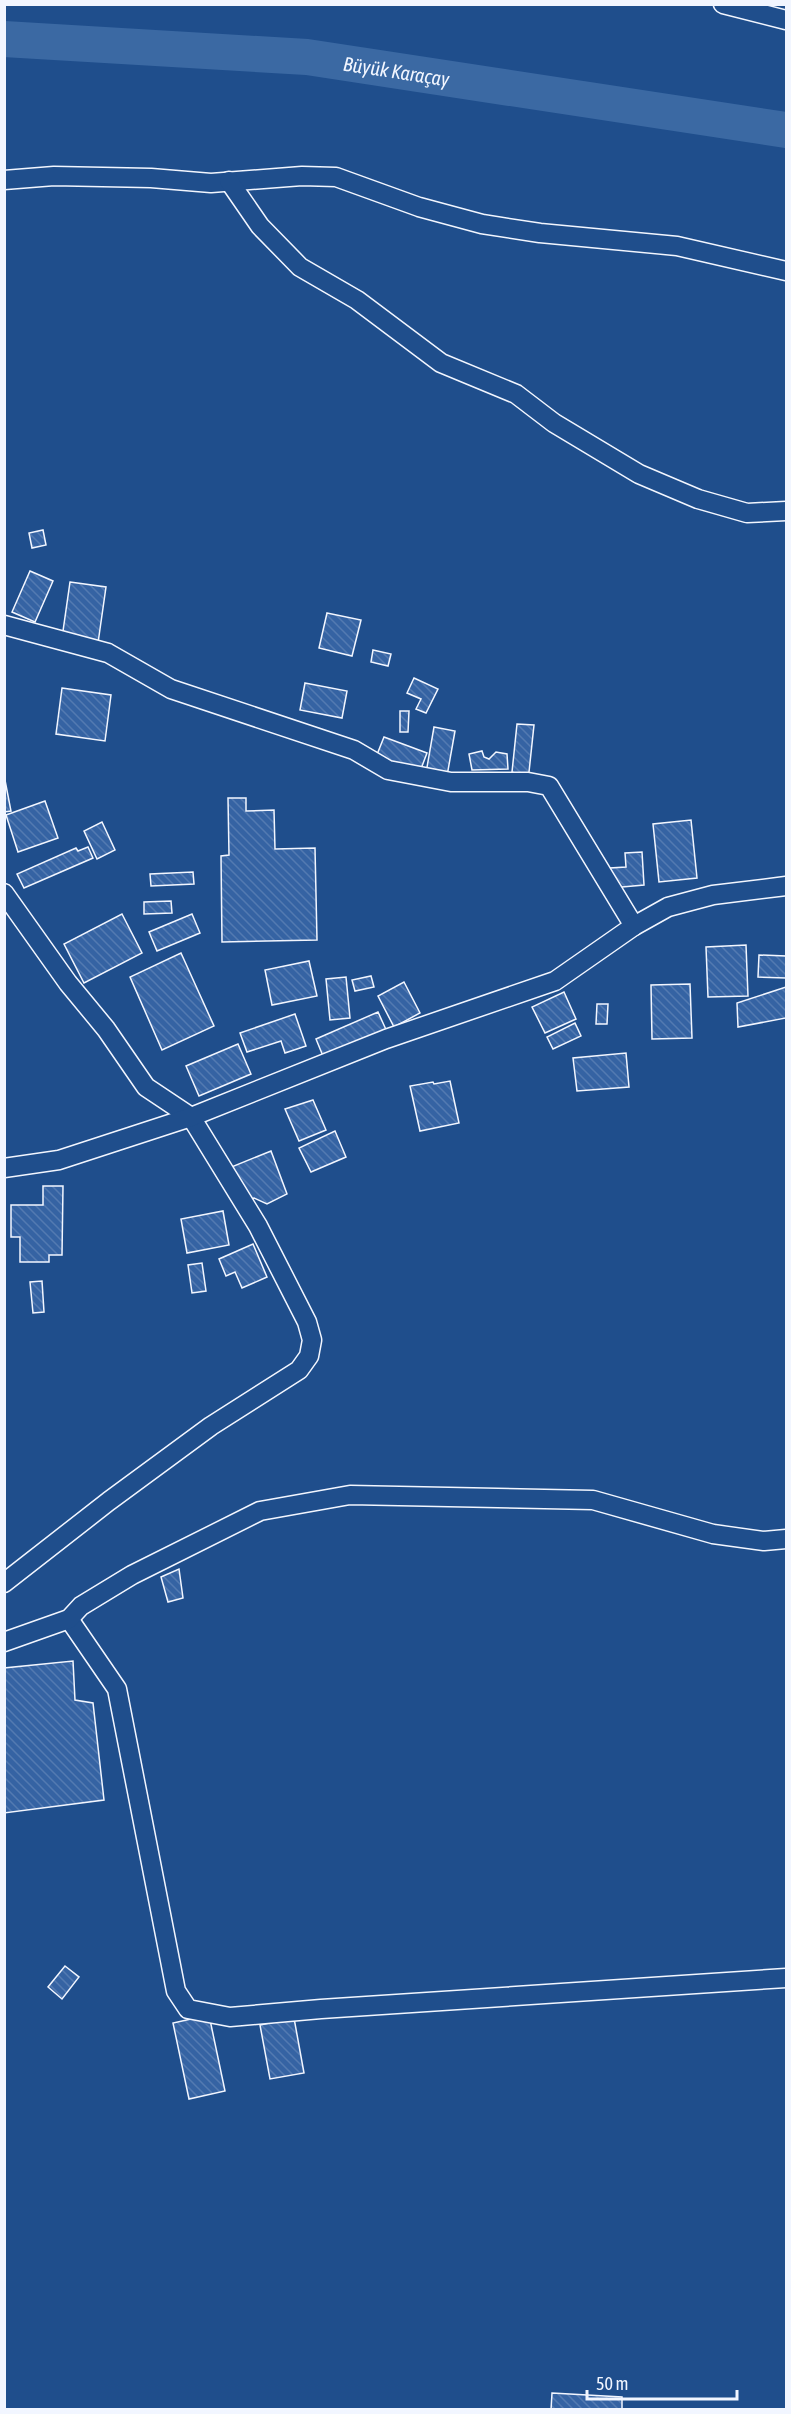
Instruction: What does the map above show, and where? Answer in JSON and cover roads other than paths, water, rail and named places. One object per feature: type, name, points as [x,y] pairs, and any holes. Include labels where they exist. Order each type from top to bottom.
[{"type":"street","points":[[723,4],[786,20]]},
{"type":"street","points":[[4,180],[54,176],[151,178],[211,183],[302,176],[336,177],[419,207],[482,224],[540,233],[677,246],[786,271]]},
{"type":"street","points":[[229,181],[260,226],[300,267],[357,300],[441,363],[516,394],[554,423],[639,474],[698,499],[747,513],[786,511]]},
{"type":"street","points":[[4,625],[108,652],[171,689],[354,750],[388,770],[451,782],[528,782],[549,786],[634,926]]},
{"type":"street","points":[[4,1168],[59,1160],[191,1117],[386,1039],[555,981],[634,926],[668,907],[713,895],[786,886]]},
{"type":"street","points":[[4,893],[68,982],[106,1029],[146,1087],[191,1117],[258,1227],[306,1322],[312,1340],[309,1356],[299,1370],[212,1426],[109,1501],[4,1583]]},
{"type":"street","points":[[4,1642],[69,1619],[81,1606],[132,1575],[260,1511],[350,1495],[593,1500],[713,1534],[764,1541],[786,1539]]},
{"type":"street","points":[[69,1619],[117,1689],[176,1991],[188,2010],[230,2017],[344,2007],[786,1978]]},
{"type":"waterway","name":"Büyük Karaçay","points":[[4,39],[307,57],[786,130]]}]
